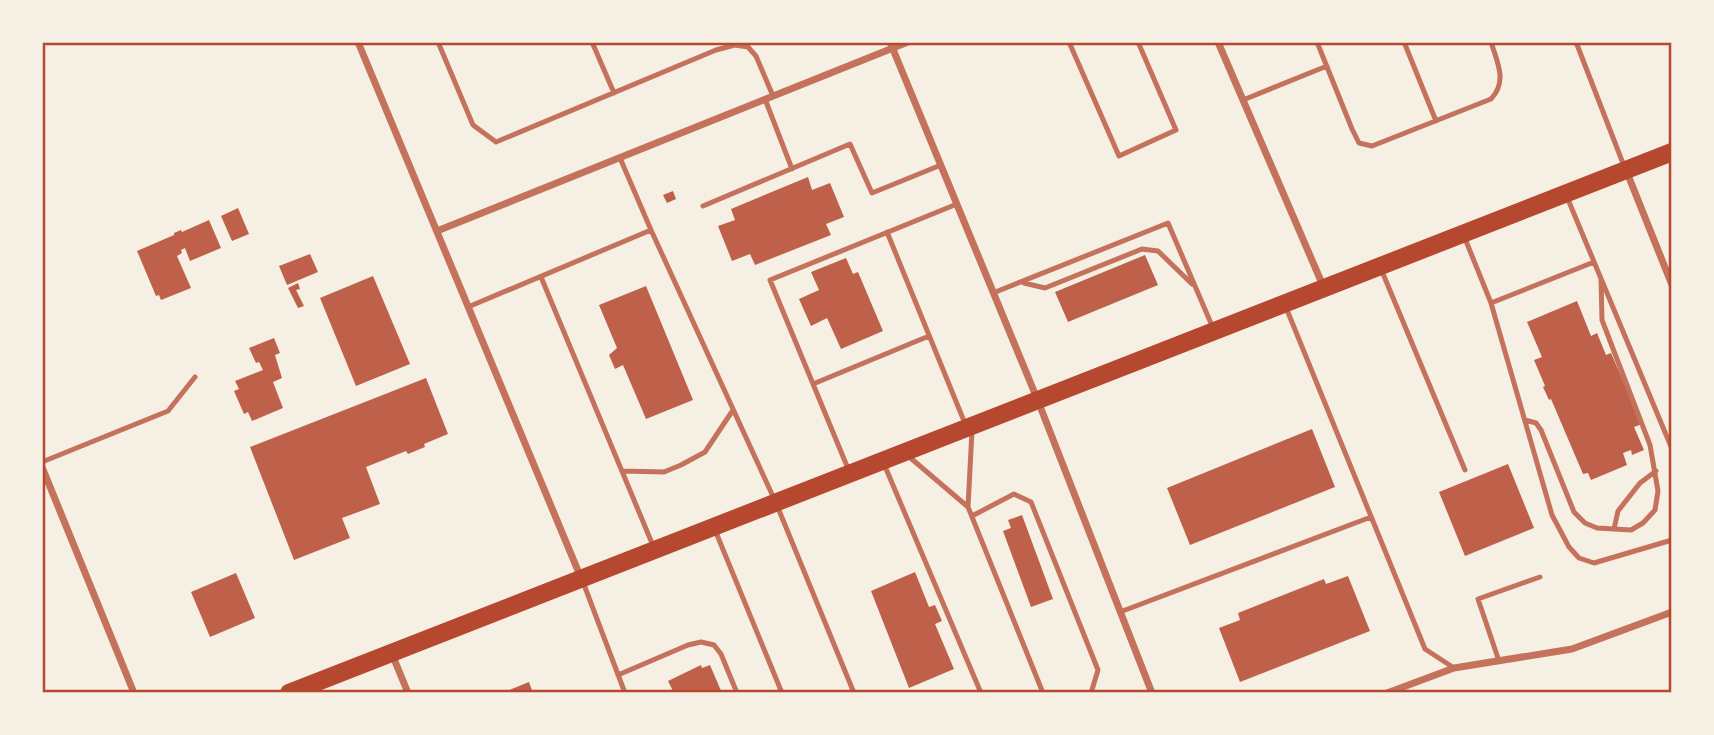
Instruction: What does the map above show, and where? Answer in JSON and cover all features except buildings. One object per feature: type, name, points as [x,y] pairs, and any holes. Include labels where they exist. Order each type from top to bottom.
[{"type":"main road","points":[[289,693],[1672,152]]},
{"type":"street","points":[[358,42],[581,579]]},
{"type":"street","points":[[437,231],[769,98],[891,45],[908,42]]},
{"type":"street","points":[[1218,42],[1324,288]]},
{"type":"street","points":[[891,45],[1038,401],[1152,693]]},
{"type":"street","points":[[1626,170],[1672,285]]},
{"type":"street","points":[[42,464],[134,693]]},
{"type":"street","points":[[1387,693],[1454,668],[1572,649],[1672,612]]},
{"type":"street","points":[[392,653],[408,693]]},
{"type":"lane","points":[[438,42],[473,125],[496,142],[716,50],[735,45],[748,47],[756,57],[792,169]]},
{"type":"lane","points":[[592,42],[614,93]]},
{"type":"lane","points":[[1069,42],[1119,156],[1176,131],[1138,42]]},
{"type":"lane","points":[[1317,42],[1359,143],[1372,146],[1491,99],[1499,91],[1500,74],[1491,42]]},
{"type":"lane","points":[[1404,42],[1436,121]]},
{"type":"lane","points":[[1576,42],[1626,170]]},
{"type":"lane","points":[[1243,100],[1327,66]]},
{"type":"lane","points":[[703,206],[850,144],[872,193],[941,165]]},
{"type":"lane","points":[[620,158],[776,503],[854,693]]},
{"type":"lane","points":[[1566,193],[1672,449]]},
{"type":"lane","points":[[850,474],[770,280],[957,204]]},
{"type":"lane","points":[[993,293],[1168,223],[1214,331]]},
{"type":"lane","points":[[468,307],[651,230]]},
{"type":"lane","points":[[887,232],[969,428],[968,507],[1043,693]]},
{"type":"lane","points":[[1463,233],[1490,303],[1552,514],[1569,547],[1580,558],[1594,563],[1672,540]]},
{"type":"lane","points":[[1021,282],[1045,288],[1142,249],[1158,251],[1195,286]]},
{"type":"lane","points":[[1490,303],[1594,262]]},
{"type":"lane","points":[[1380,266],[1465,470]]},
{"type":"lane","points":[[541,277],[655,550]]},
{"type":"lane","points":[[1525,420],[1541,430],[1574,512],[1585,523],[1597,528],[1630,530],[1643,523],[1655,510],[1658,491],[1650,445],[1602,320],[1601,279]]},
{"type":"lane","points":[[1284,304],[1424,649],[1454,668]]},
{"type":"lane","points":[[813,384],[929,336]]},
{"type":"lane","points":[[42,464],[168,411],[195,376]]},
{"type":"lane","points":[[622,471],[664,472],[705,452],[733,410]]},
{"type":"lane","points":[[905,453],[968,507]]},
{"type":"lane","points":[[883,461],[981,693]]},
{"type":"lane","points":[[1614,529],[1618,511],[1640,483],[1656,471]]},
{"type":"lane","points":[[972,516],[1014,494],[1031,502],[1098,670],[1091,693]]},
{"type":"lane","points":[[1120,612],[1371,517]]},
{"type":"lane","points":[[714,527],[782,693]]},
{"type":"lane","points":[[1499,661],[1478,598],[1540,577]]},
{"type":"lane","points":[[581,579],[625,693]]},
{"type":"lane","points":[[618,675],[701,642],[713,645],[721,654],[737,693]]}]
